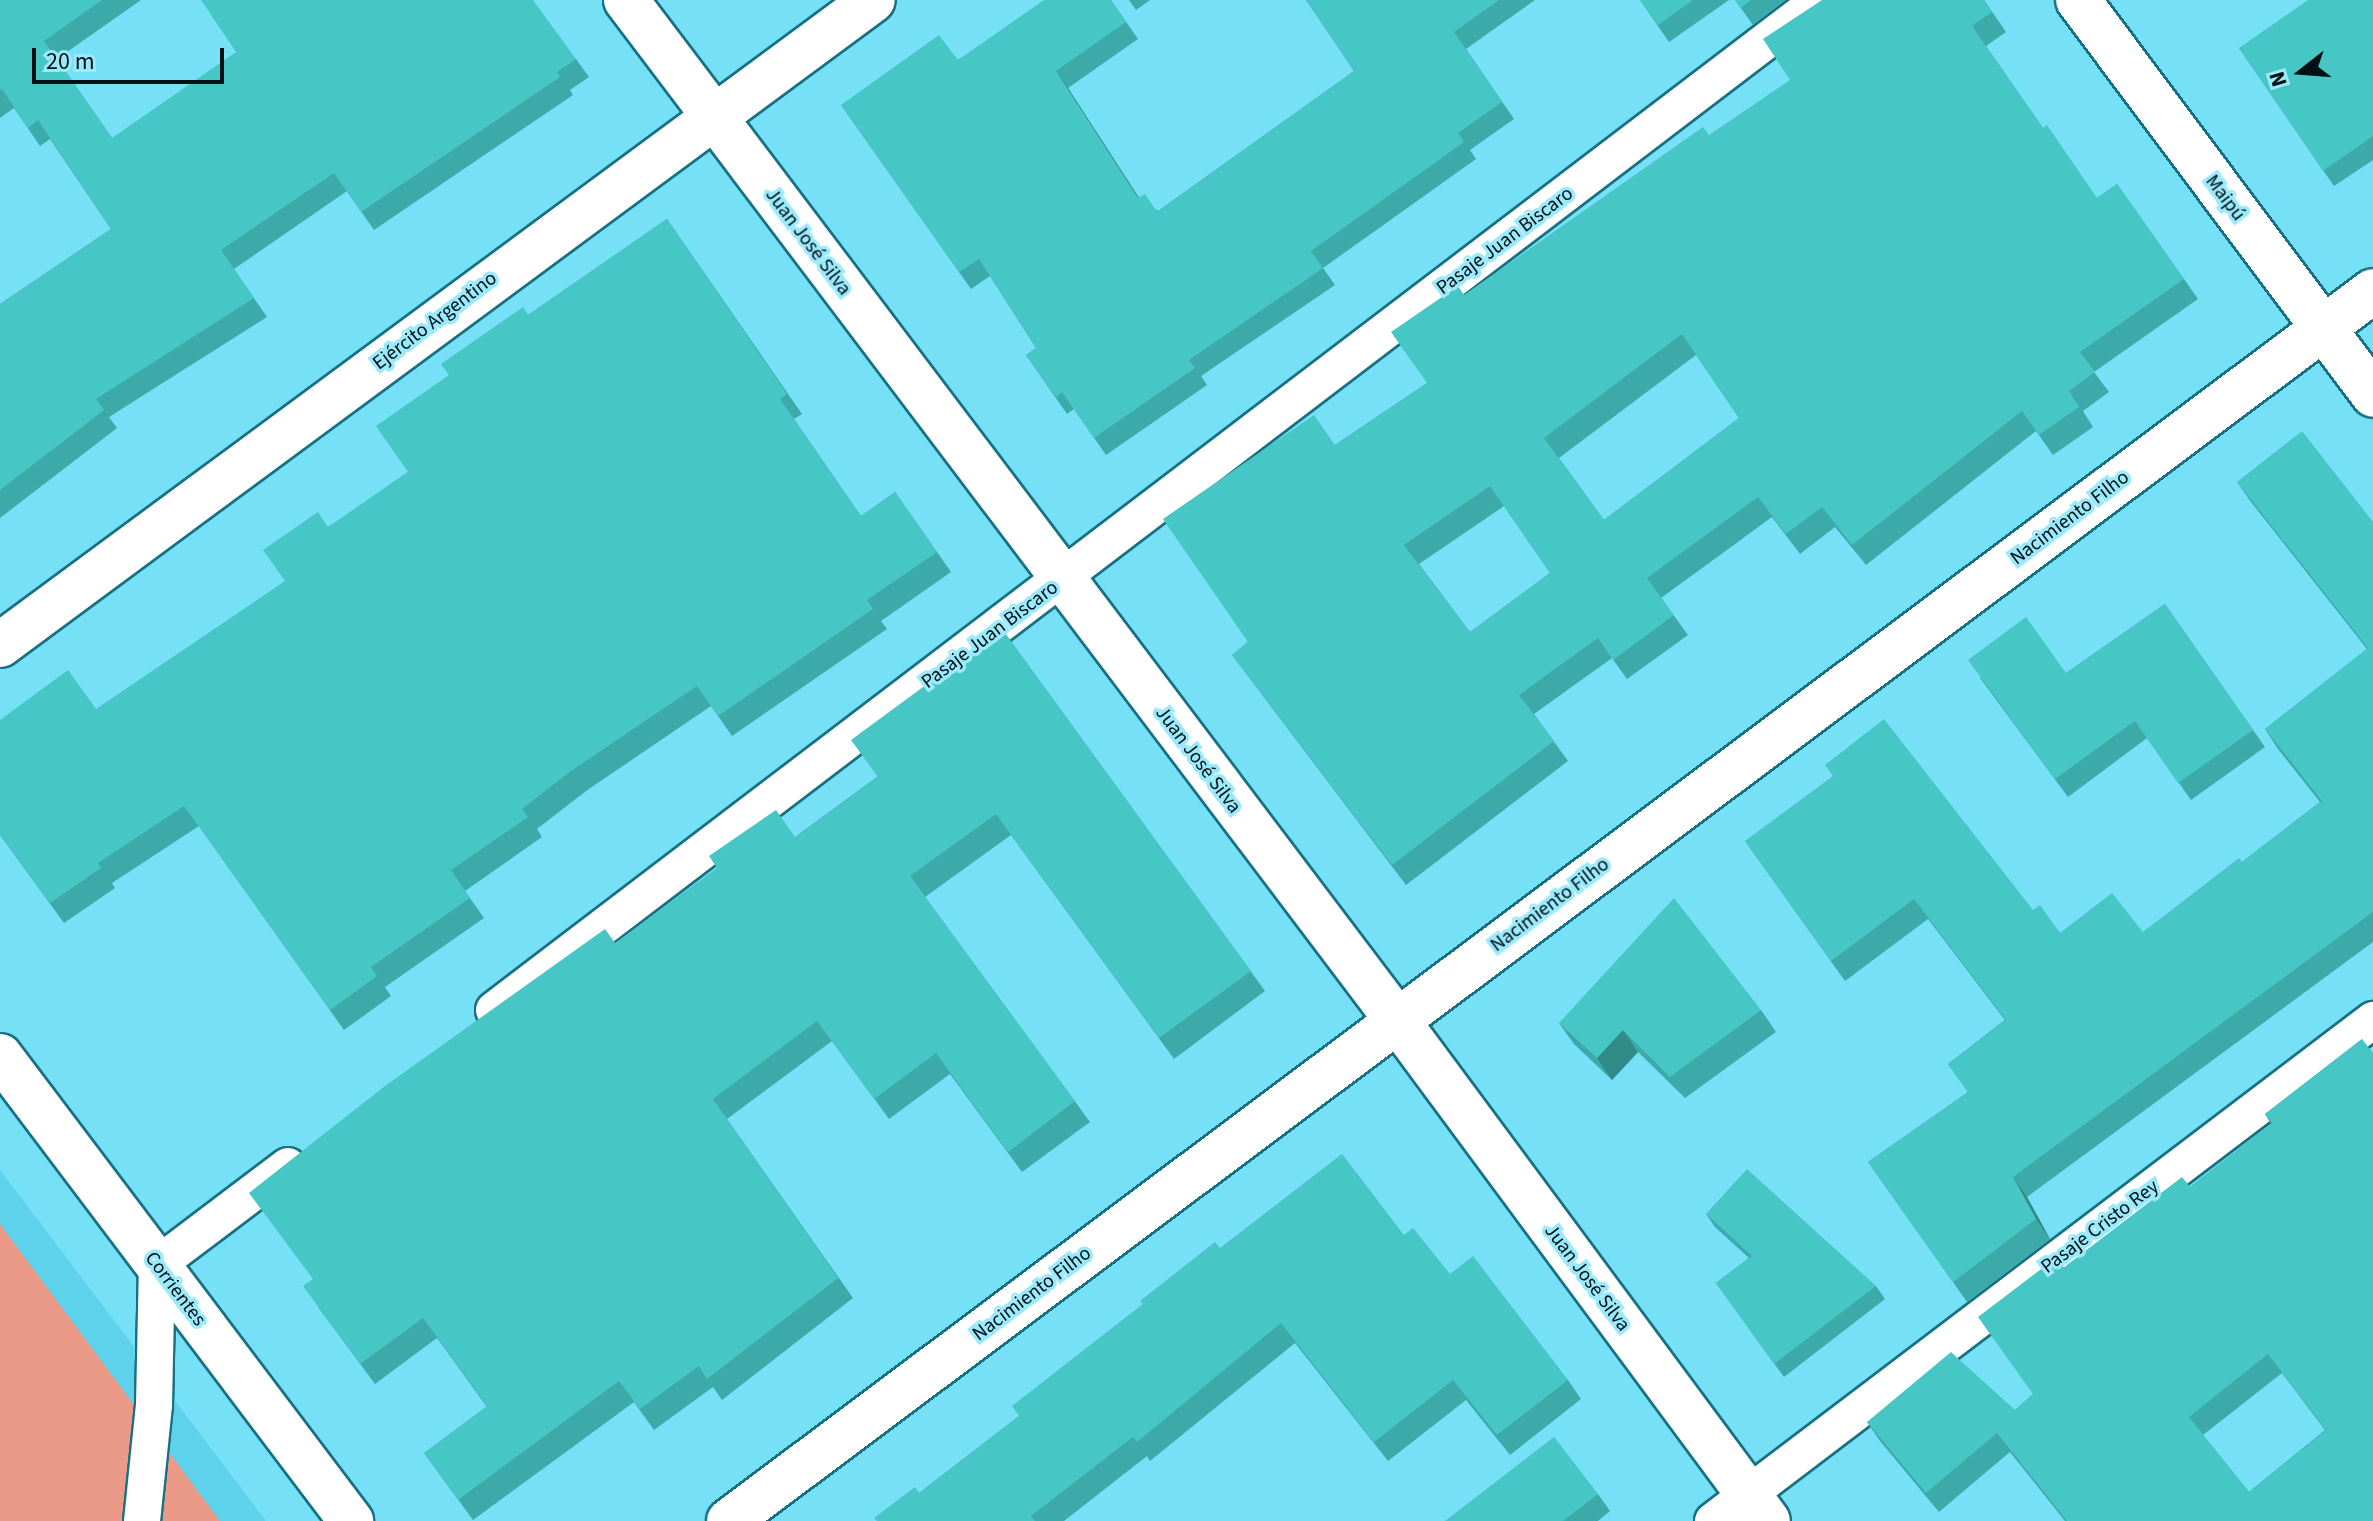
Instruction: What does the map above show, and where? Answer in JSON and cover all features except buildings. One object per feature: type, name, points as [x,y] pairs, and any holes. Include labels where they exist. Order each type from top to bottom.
[{"type":"street","name":"Juan José Silva","points":[[626,0],[1397,1020],[1758,1508]]},
{"type":"street","name":"Ejército Argentino","points":[[0,645],[712,115],[873,0]]},
{"type":"street","name":"Maipú","points":[[2078,0],[2373,395]]},
{"type":"street","name":"Nacimiento Filho","points":[[729,1521],[2373,291]]},
{"type":"street","name":"Corrientes","points":[[0,1056],[351,1521]]},
{"type":"lane","name":"Pasaje Juan Biscaro","points":[[463,1034],[1820,0]]},
{"type":"lane","name":"Pasaje Cristo Rey","points":[[1713,1521],[1758,1508],[2373,1020]]},
{"type":"lane","points":[[142,1521],[154,1405],[157,1265],[310,1149]]},
{"type":"shaded area","points":[[0,1170],[266,1521],[0,1521]]},
{"type":"shaded area","points":[[0,1224],[220,1521],[0,1521]]}]
